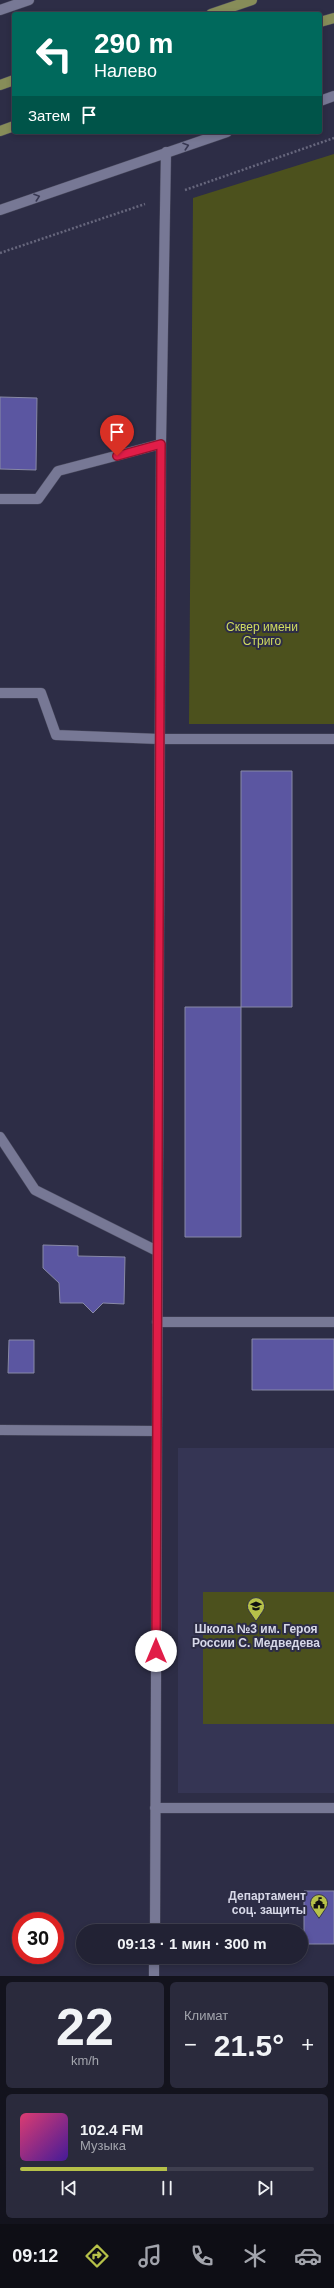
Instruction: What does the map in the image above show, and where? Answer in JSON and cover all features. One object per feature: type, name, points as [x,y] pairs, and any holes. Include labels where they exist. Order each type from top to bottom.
[{"type":"main road","points":[[217,12],[252,0]]},
{"type":"main road","points":[[322,21],[334,18]]},
{"type":"main road","points":[[0,85],[12,81]]},
{"type":"main road","points":[[0,131],[12,127]]},
{"type":"street","points":[[0,10],[29,0]]},
{"type":"street","points":[[322,100],[334,96]]},
{"type":"street","points":[[0,210],[221,134]]},
{"type":"street","points":[[154,1924],[159,739],[161,444],[166,152]]},
{"type":"street","points":[[0,499],[38,499],[58,471],[161,444]]},
{"type":"street","points":[[0,693],[41,693],[56,735],[159,739],[334,740]]},
{"type":"street","points":[[0,1137],[36,1190],[157,1251]]},
{"type":"street","points":[[157,1322],[334,1322]]},
{"type":"street","points":[[0,1430],[157,1431]]},
{"type":"street","points":[[155,1808],[334,1808]]},
{"type":"street","points":[[154,1964],[154,1976]]},
{"type":"shaded area","name":"Школа №3 им. Героя России С. Медведева","points":[[178,1448],[334,1448],[334,1793],[178,1793]]},
{"type":"green space","name":"Сквер имени Стриго","points":[[334,154],[334,724],[189,724],[193,198]]},
{"type":"green space","points":[[203,1592],[334,1592],[334,1724],[203,1724]]},
{"type":"building","points":[[0,397],[37,398],[36,470],[0,469]]},
{"type":"building","points":[[241,771],[292,771],[292,1007],[241,1007]]},
{"type":"building","points":[[185,1007],[241,1007],[241,1237],[185,1237]]},
{"type":"building","points":[[43,1245],[78,1246],[78,1256],[125,1257],[124,1304],[103,1303],[93,1313],[83,1303],[60,1303],[59,1283],[43,1268]]},
{"type":"building","points":[[252,1339],[334,1339],[334,1390],[252,1390]]},
{"type":"building","points":[[9,1340],[34,1340],[34,1373],[8,1373]]},
{"type":"building","name":"Департамент соц. защиты","points":[[304,1891],[334,1891],[334,1944],[308,1944],[308,1924],[304,1924]]},
{"type":"place","name":"Школа №3 им. Героя России С. Медведева","points":[[256,1621]]},
{"type":"place","name":"Департамент соц. защиты","points":[[319,1918]]},
{"type":"route","points":[[117,456],[161,444],[156,1651]]}]
